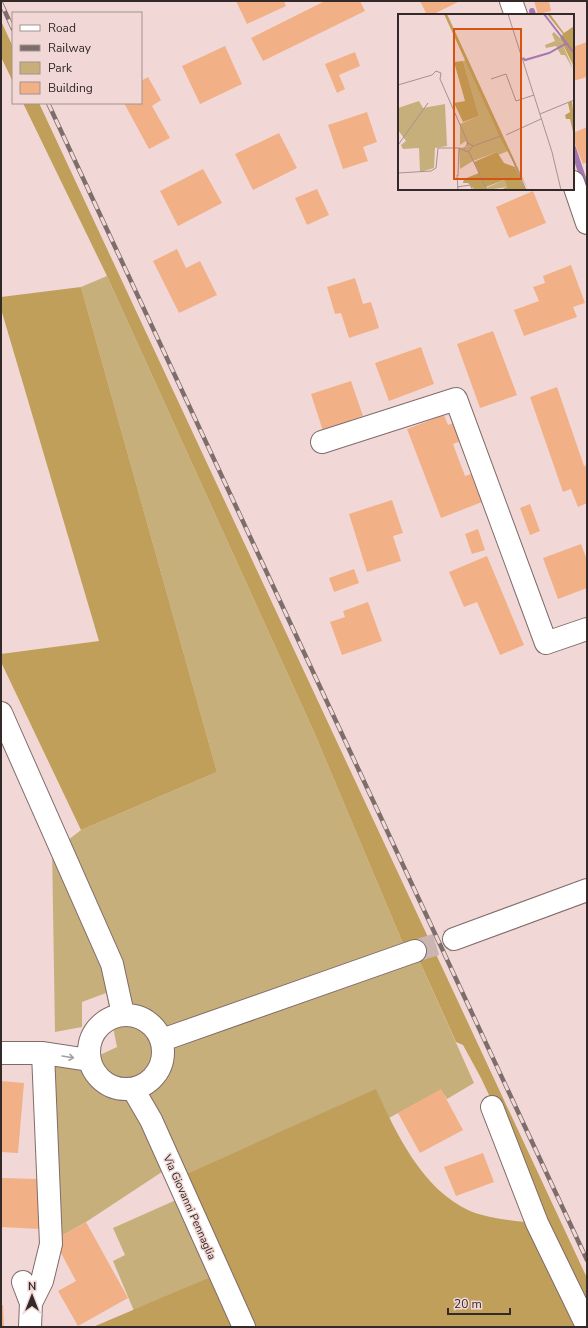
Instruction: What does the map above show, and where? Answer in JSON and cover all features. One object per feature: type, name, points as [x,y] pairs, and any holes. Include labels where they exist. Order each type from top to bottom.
[{"type":"street","points":[[511,1],[516,14]]},
{"type":"street","points":[[574,185],[587,224]]},
{"type":"street","points":[[322,442],[456,399],[546,644],[587,630]]},
{"type":"street","points":[[1,713],[112,964],[123,1014]]},
{"type":"street","points":[[454,939],[587,890]]},
{"type":"street","points":[[162,1040],[411,952]]},
{"type":"street","points":[[123,1014],[136,1015],[147,1020],[156,1029],[162,1040],[164,1053],[158,1071],[145,1085],[133,1089],[122,1090],[110,1086],[101,1080],[89,1060],[89,1047],[93,1035],[100,1024],[123,1014]]},
{"type":"street","points":[[1,1053],[43,1053],[89,1060]]},
{"type":"street","points":[[31,1303],[42,1281],[51,1244],[43,1053]]},
{"type":"street","name":"Via Giovanni Pennaglia","points":[[133,1089],[151,1120],[244,1327]]},
{"type":"street","points":[[492,1107],[537,1223],[587,1326]]},
{"type":"street","points":[[23,1282],[31,1303],[30,1327]]},
{"type":"green space","points":[[107,276],[314,732],[407,953],[415,951],[474,1083],[447,1099],[441,1090],[389,1118],[376,1090],[177,1178],[171,1166],[86,1222],[54,1240],[44,1057],[89,1060],[117,1047],[106,993],[82,1002],[82,1027],[55,1032],[52,847],[68,840],[81,830],[217,772],[81,287]]},
{"type":"green space","points":[[185,1196],[220,1273],[134,1311],[113,1261],[125,1255],[113,1228]]},
{"type":"shaded area","points":[[1,21],[12,45],[12,80],[1,57]]},
{"type":"shaded area","points":[[23,104],[39,104],[587,1278],[587,1303],[481,1078],[463,1045],[456,1042],[415,951],[407,953],[314,732],[107,276]]},
{"type":"shaded area","points":[[81,287],[217,772],[81,830],[1,662],[1,654],[99,641],[1,309],[1,297]]},
{"type":"shaded area","points":[[376,1089],[402,1142],[425,1175],[438,1189],[453,1201],[478,1214],[537,1223],[587,1327],[93,1327],[220,1273],[177,1178]]},
{"type":"building","points":[[236,1],[284,1],[286,6],[247,24]]},
{"type":"building","points":[[325,1],[360,1],[365,11],[263,61],[251,38]]},
{"type":"building","points":[[420,1],[460,1],[434,14],[426,14]]},
{"type":"building","points":[[534,1],[549,1],[551,11],[538,14]]},
{"type":"building","points":[[587,42],[587,77],[574,81],[574,47]]},
{"type":"building","points":[[225,46],[242,84],[200,104],[182,66]]},
{"type":"building","points":[[355,52],[360,66],[339,75],[345,89],[337,93],[325,64]]},
{"type":"building","points":[[148,77],[161,100],[152,106],[170,138],[149,149],[125,104],[142,104],[142,80]]},
{"type":"building","points":[[367,112],[377,142],[363,147],[368,161],[343,169],[328,125]]},
{"type":"building","points":[[587,127],[587,162],[583,164],[574,142],[574,133]]},
{"type":"building","points":[[279,133],[297,168],[253,190],[235,154]]},
{"type":"building","points":[[203,169],[222,203],[178,226],[160,191]]},
{"type":"building","points":[[317,189],[329,215],[307,225],[295,198]]},
{"type":"building","points":[[533,191],[546,223],[509,238],[496,207]]},
{"type":"building","points":[[177,249],[186,268],[200,261],[217,295],[179,313],[153,261]]},
{"type":"building","points":[[571,265],[585,303],[573,307],[577,317],[524,336],[514,310],[539,301],[533,287],[545,283],[543,276]]},
{"type":"building","points":[[355,278],[363,304],[371,302],[379,328],[349,338],[341,313],[335,314],[327,287]]},
{"type":"building","points":[[493,331],[517,395],[480,408],[457,344]]},
{"type":"building","points":[[421,347],[434,384],[389,401],[375,363]]},
{"type":"building","points":[[351,381],[363,416],[351,420],[353,427],[323,431],[311,394]]},
{"type":"building","points":[[557,387],[584,466],[587,465],[587,503],[578,507],[571,489],[563,492],[530,397]]},
{"type":"building","points":[[444,415],[448,425],[456,422],[463,440],[453,444],[465,476],[471,474],[482,502],[441,518],[407,429]]},
{"type":"building","points":[[392,500],[403,533],[393,536],[401,561],[367,572],[349,514]]},
{"type":"building","points":[[530,504],[540,531],[530,535],[520,508]]},
{"type":"building","points":[[478,529],[485,550],[472,554],[465,534]]},
{"type":"building","points":[[581,544],[587,560],[587,588],[558,599],[543,558]]},
{"type":"building","points":[[487,556],[524,645],[500,655],[477,602],[464,607],[449,572]]},
{"type":"building","points":[[354,569],[359,583],[334,592],[329,578]]},
{"type":"building","points":[[368,602],[382,641],[342,655],[330,622],[345,617],[343,611]]},
{"type":"building","points":[[1,1081],[24,1083],[18,1153],[1,1152]]},
{"type":"building","points":[[441,1089],[463,1130],[420,1153],[398,1113]]},
{"type":"building","points":[[483,1153],[494,1182],[456,1196],[444,1167]]},
{"type":"building","points":[[1,1178],[38,1179],[40,1229],[1,1227]]},
{"type":"building","points":[[86,1222],[128,1298],[78,1326],[58,1291],[76,1281],[54,1240]]},
{"type":"building","points":[[1,1305],[3,1305],[4,1327],[1,1327]]},
{"type":"waterway","points":[[574,151],[585,184]]},
{"type":"tunnel","points":[[415,951],[454,939]]},
{"type":"railway","points":[[1,3],[12,27]]},
{"type":"railway","points":[[48,104],[587,1260]]}]
